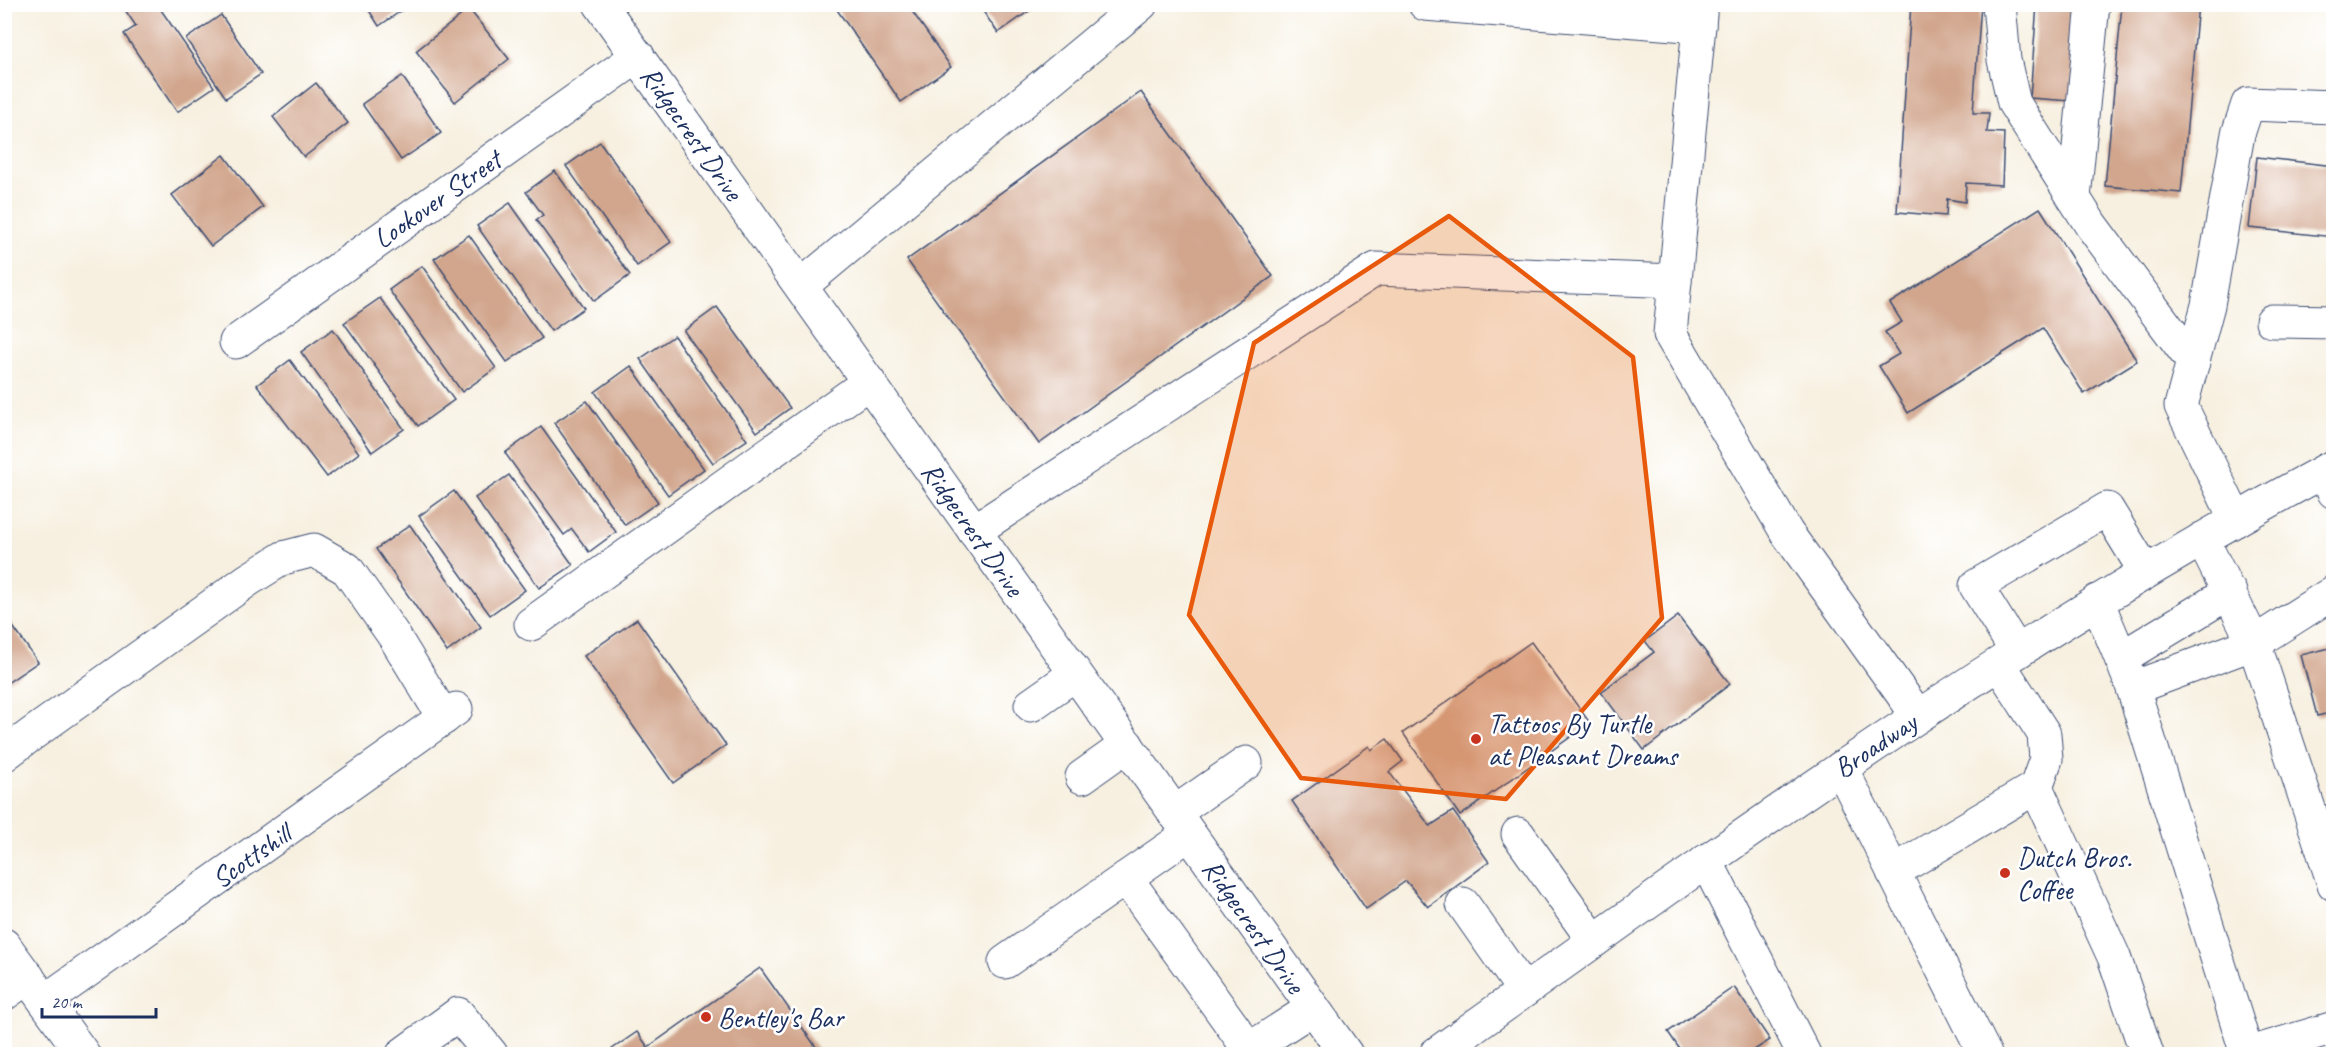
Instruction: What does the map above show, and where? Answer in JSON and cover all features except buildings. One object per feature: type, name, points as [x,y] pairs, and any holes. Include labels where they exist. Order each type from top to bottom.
[{"type":"street","name":"Ridgecrest Drive","points":[[600,4],[1346,1054]]},
{"type":"street","points":[[801,286],[1141,4]]},
{"type":"street","points":[[1425,4],[1700,15],[1670,334],[1787,533],[1918,716]]},
{"type":"street","points":[[1999,4],[2004,60],[2014,103],[2091,225],[2193,362]]},
{"type":"street","points":[[2074,198],[2093,4]]},
{"type":"street","name":"Lookover Street","points":[[236,342],[638,56]]},
{"type":"street","points":[[2236,520],[2181,406],[2208,305],[2238,134],[2248,104],[2334,107]]},
{"type":"street","points":[[974,531],[1376,269],[1675,281]]},
{"type":"street","points":[[2272,321],[2334,322]]},
{"type":"street","points":[[531,624],[868,382]]},
{"type":"street","name":"Broadway","points":[[1436,1054],[1706,861],[1918,716],[2145,571],[2236,520],[2331,476]]},
{"type":"street","points":[[1893,872],[2036,787],[2046,759],[2044,734],[1976,586],[2108,508],[2145,571]]},
{"type":"street","points":[[2202,539],[2254,643],[2334,884]]},
{"type":"street","name":"Scottshill","points":[[4,755],[248,580],[283,558],[314,550],[346,569],[450,713],[26,991]]},
{"type":"street","points":[[2121,658],[2230,592]]},
{"type":"street","points":[[2133,688],[2254,643],[2334,592]]},
{"type":"street","points":[[2097,601],[2133,688],[2247,1054],[2334,1028]]},
{"type":"street","points":[[1031,705],[1075,674]]},
{"type":"street","points":[[1082,777],[1126,745]]},
{"type":"street","points":[[1005,963],[1126,878],[1246,763]]},
{"type":"street","points":[[1841,768],[1984,1054]]},
{"type":"street","points":[[2036,787],[2114,957],[2147,1054]]},
{"type":"street","points":[[1518,834],[1594,941]]},
{"type":"street","points":[[1706,861],[1804,1054]]},
{"type":"street","points":[[1126,878],[1246,1052],[1313,1008]]},
{"type":"street","points":[[1463,904],[1524,992]]},
{"type":"street","points":[[4,945],[26,991],[83,1054]]},
{"type":"street","points":[[403,1054],[458,1014],[491,1054]]},
{"type":"highlighted area","points":[[1449,216],[1633,357],[1662,618],[1506,799],[1301,778],[1189,615],[1254,343]]},
{"type":"place","name":"Tattoos By Turtle at Pleasant Dreams","points":[[1476,739]]},
{"type":"place","name":"Dutch Bros. Coffee","points":[[2005,873]]},
{"type":"place","name":"Bentley's Bar","points":[[706,1017]]}]
